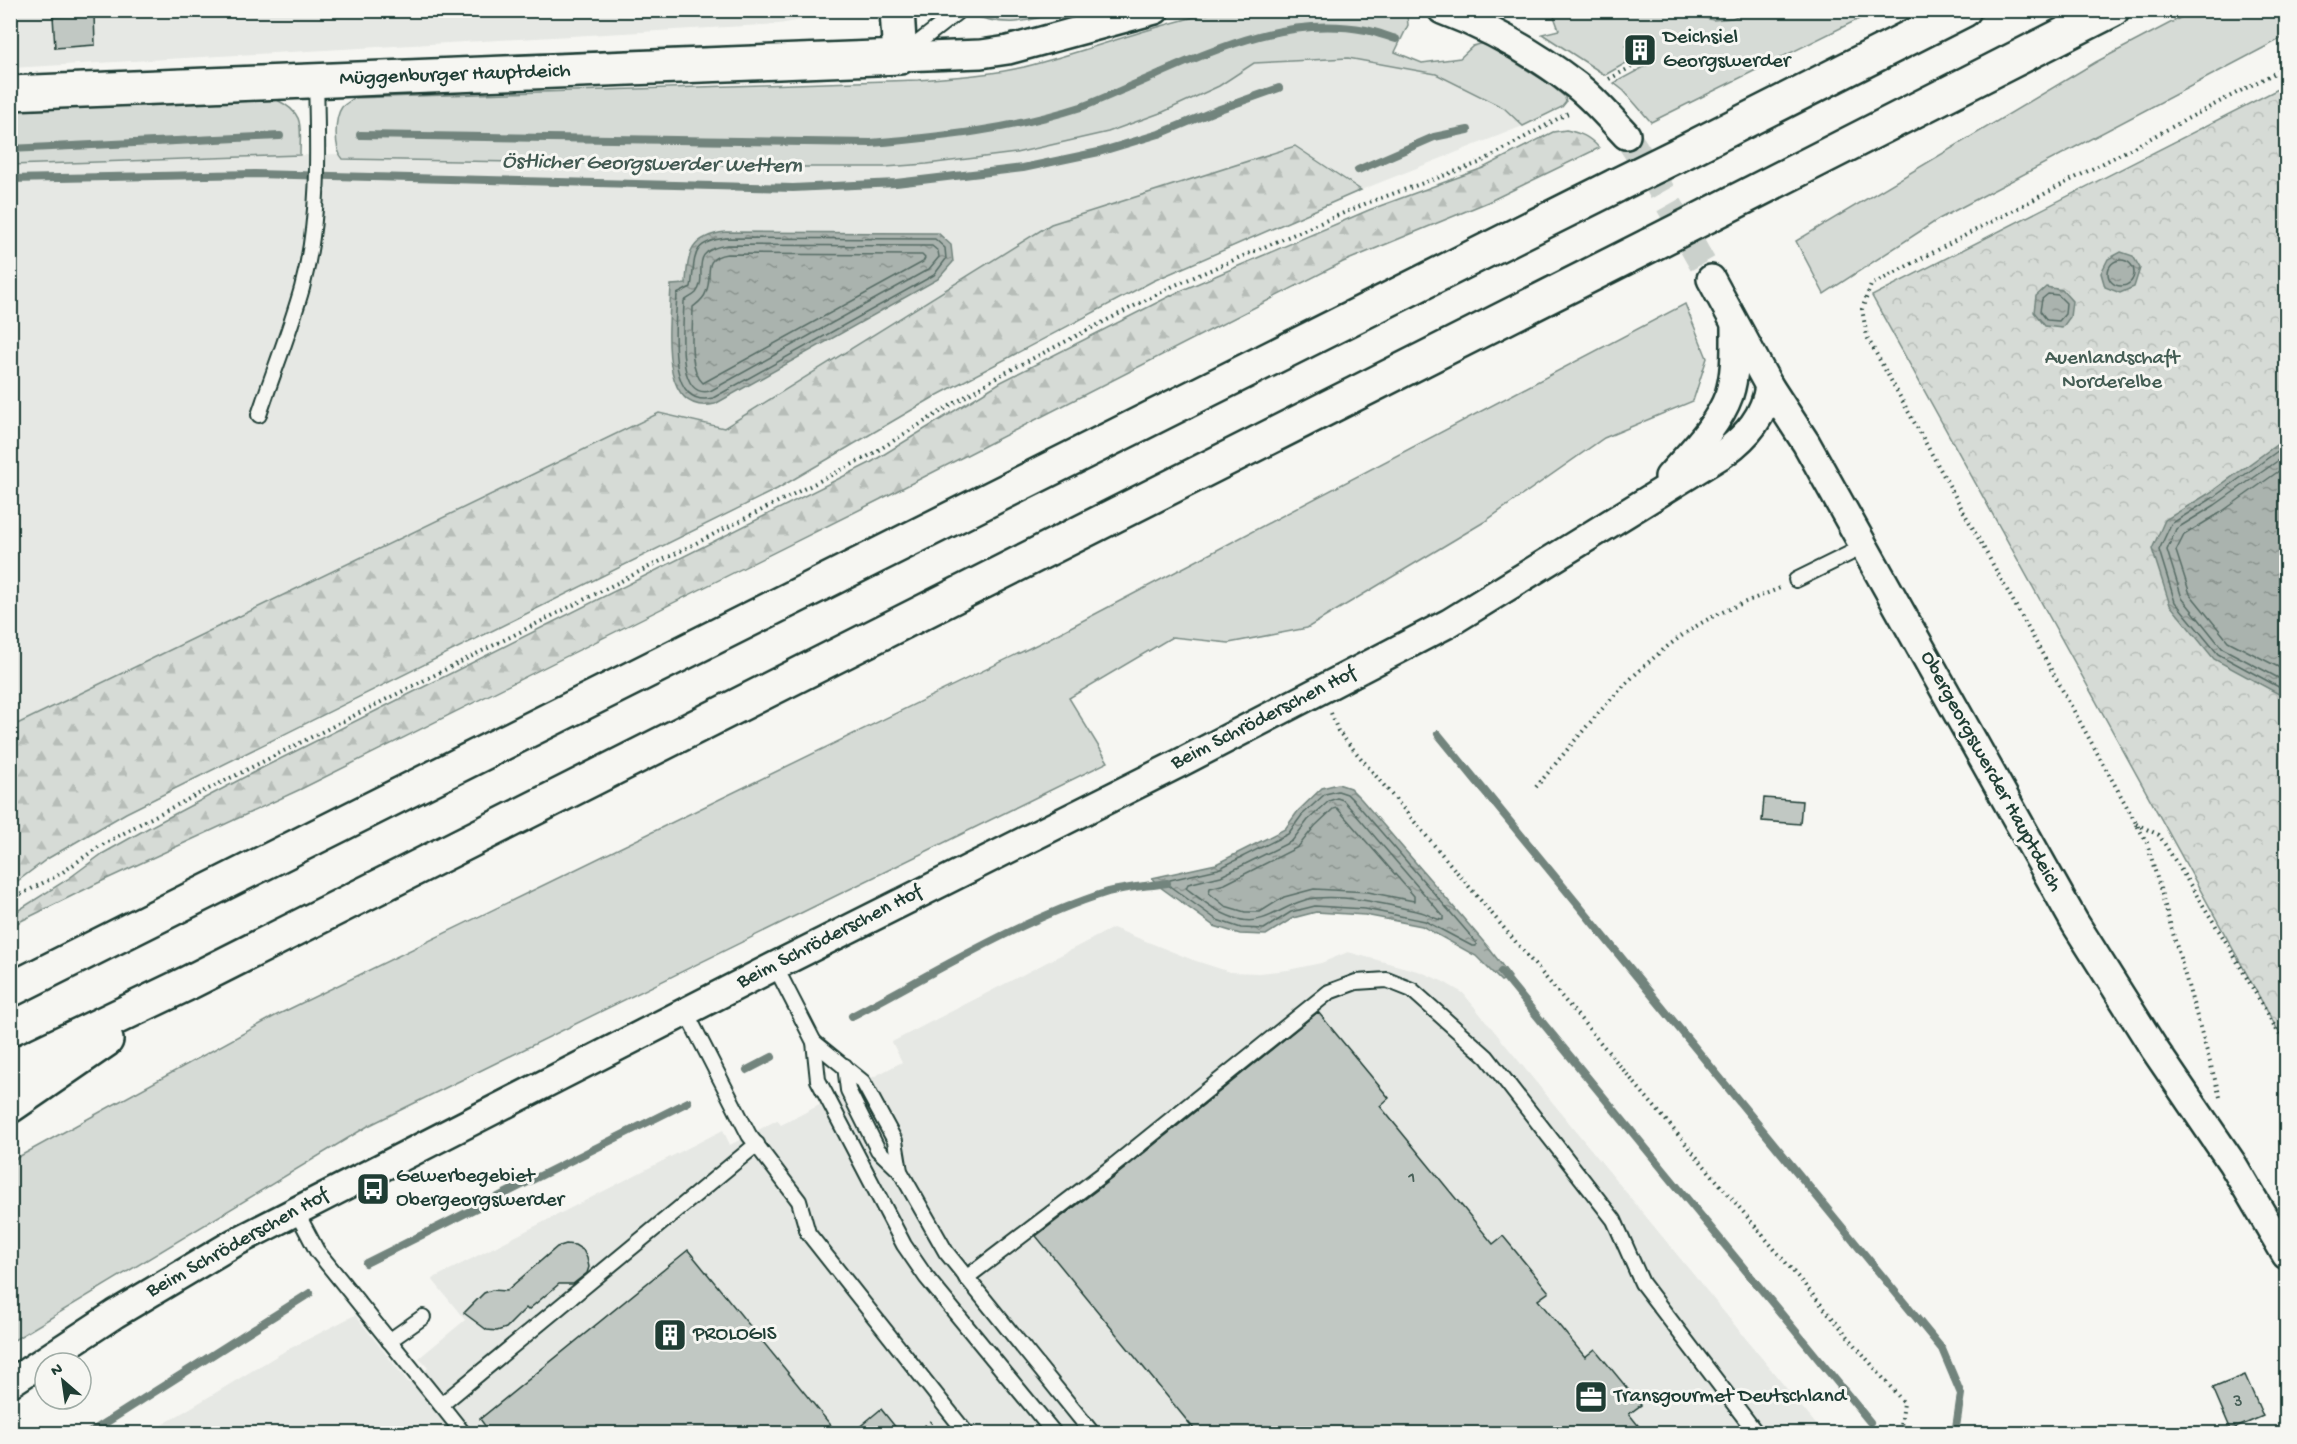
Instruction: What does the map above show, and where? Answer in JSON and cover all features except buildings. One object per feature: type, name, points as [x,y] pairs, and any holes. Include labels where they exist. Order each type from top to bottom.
[{"type":"main road","points":[[897,10],[900,57]]},
{"type":"main road","points":[[10,990],[1964,10]]},
{"type":"main road","points":[[10,1068],[186,984],[2112,10]]},
{"type":"main road","name":"Müggenburger Hauptdeich","points":[[10,93],[900,57]]},
{"type":"main road","points":[[10,1106],[186,984]]},
{"type":"street","points":[[900,57],[981,54],[1008,50],[1155,10]]},
{"type":"street","points":[[1442,10],[1498,34],[1576,85],[1626,135]]},
{"type":"street","name":"Obergeorgswerder Hauptdeich","points":[[1711,279],[1769,386],[1797,428],[2075,923],[2143,1032],[2257,1203],[2286,1255]]},
{"type":"street","name":"Beim Schröderschen Hof","points":[[1651,497],[1718,418],[1728,396],[1735,362],[1735,325]]},
{"type":"street","name":"Beim Schröderschen Hof","points":[[10,1383],[115,1314],[234,1243],[775,966],[1180,763],[1449,623],[1737,444],[1757,420],[1769,386]]},
{"type":"lane","points":[[900,57],[960,10]]},
{"type":"lane","points":[[258,414],[302,288],[314,219],[318,161],[316,82]]},
{"type":"lane","points":[[1796,580],[1863,547]]},
{"type":"lane","points":[[775,966],[814,1042],[818,1080],[904,1245],[926,1277],[1055,1434]]},
{"type":"lane","points":[[966,1278],[1112,1167],[1329,992],[1356,982],[1387,981],[1412,990],[1487,1057],[1614,1220],[1642,1283],[1757,1434]]},
{"type":"lane","points":[[686,1012],[749,1135],[799,1201],[808,1233],[967,1434]]},
{"type":"lane","points":[[814,1042],[863,1082],[895,1141],[900,1171],[933,1233],[966,1278],[1093,1434]]},
{"type":"lane","points":[[441,1405],[757,1144]]},
{"type":"lane","points":[[296,1211],[317,1251],[464,1434]]},
{"type":"lane","points":[[389,1341],[423,1317]]},
{"type":"path","points":[[1623,73],[1652,56]]},
{"type":"path","points":[[2217,1142],[2222,1119],[2219,1089],[2147,843],[1867,337],[1862,309],[1871,285],[2286,67]]},
{"type":"path","points":[[10,900],[60,874],[97,848],[147,820],[867,457],[997,377],[1173,286],[1367,203],[1479,163],[1592,100]]},
{"type":"path","points":[[1536,787],[1605,707],[1660,652],[1705,621],[1796,580]]},
{"type":"path","points":[[1321,689],[1338,731],[1904,1403],[1900,1434]]},
{"type":"path","points":[[2136,824],[2159,835],[2226,942],[2286,1046]]},
{"type":"shaded area","points":[[10,11],[823,11],[801,20],[779,24],[11,68]]},
{"type":"shaded area","points":[[1348,58],[1436,74],[1504,108],[1523,126],[1361,190],[1295,146],[1051,224],[724,428],[659,413],[11,727],[11,165],[339,154],[343,159],[802,167],[885,167],[927,164],[1016,153],[1108,132],[1163,112],[1219,86],[1254,63]]},
{"type":"shaded area","points":[[1113,928],[1230,972],[1259,973],[1288,970],[1321,963],[1348,952],[1421,972],[1463,993],[1823,1433],[147,1434],[285,1351],[355,1315],[409,1383],[428,1368],[419,1358],[465,1320],[432,1279],[723,1130],[730,1145],[777,1120],[781,1125],[902,1062],[892,1042]]},
{"type":"green space","points":[[972,10],[1064,11],[1017,22],[1006,22],[969,14]]},
{"type":"green space","points":[[1224,10],[1382,10],[1407,16],[1408,25],[1395,52],[1422,63],[1460,58],[1473,46],[1484,43],[1548,83],[1565,97],[1566,102],[1562,107],[1523,126],[1504,108],[1436,74],[1348,58],[1254,63],[1219,86],[1163,112],[1108,132],[1016,153],[927,164],[885,167],[802,167],[343,159],[338,149],[336,126],[339,112],[354,98],[918,80],[971,75],[1024,67],[1173,22]]},
{"type":"green space","points":[[2195,10],[2286,11],[2286,36],[1939,219],[1824,294],[1796,241],[2096,62]]},
{"type":"green space","points":[[1552,11],[1680,11],[1713,20],[1732,18],[1752,11],[1875,11],[1651,122],[1614,83],[1655,61],[1655,47],[1642,36],[1626,46],[1633,59],[1605,75],[1542,34],[1559,30]]},
{"type":"green space","name":"Auenlandschaft Norderelbe","points":[[2286,85],[2286,1045],[1872,296]]},
{"type":"green space","points":[[277,100],[297,116],[300,129],[300,155],[11,165],[11,110]]},
{"type":"green space","points":[[1566,130],[1584,136],[1599,148],[1488,202],[1343,262],[877,501],[301,789],[11,926],[11,915],[68,879],[102,854],[150,827],[258,770],[870,463],[1001,382],[1178,292],[1369,210],[1483,168],[1553,132]]},
{"type":"green space","points":[[1295,146],[1361,190],[1153,281],[934,397],[777,489],[126,813],[47,859],[11,886],[11,727],[659,413],[724,428],[1051,224]]},
{"type":"green space","points":[[1685,304],[1707,358],[1693,401],[1604,438],[1484,522],[1307,628],[1229,643],[1172,637],[1069,698],[1108,762],[368,1126],[11,1342],[11,1161],[275,1016],[1044,641]]},
{"type":"water","points":[[726,232],[938,233],[951,245],[953,262],[938,279],[715,404],[696,404],[683,396],[675,381],[671,362],[669,320],[671,285],[686,284],[690,255],[698,242],[705,237]]},
{"type":"water","points":[[2121,252],[2133,256],[2140,268],[2134,287],[2120,293],[2105,287],[2101,273],[2108,259]]},
{"type":"water","points":[[2046,287],[2062,290],[2072,301],[2070,317],[2062,328],[2045,326],[2034,312],[2036,296]]},
{"type":"water","points":[[2286,438],[2286,698],[2214,659],[2170,605],[2152,549],[2165,520],[2208,494]]},
{"type":"water","points":[[1338,784],[1350,788],[1361,799],[1511,977],[1501,981],[1476,956],[1422,926],[1365,915],[1316,912],[1293,918],[1266,935],[1240,934],[1214,926],[1156,884],[1152,878],[1216,864],[1285,829],[1298,811],[1322,788]]},
{"type":"waterway","points":[[360,135],[871,143],[898,141],[978,131],[1055,115],[1094,102],[1216,50],[1275,32],[1335,26],[1366,30],[1396,39]]},
{"type":"waterway","name":"Östlicher Georgswerder Wettern","points":[[10,179],[255,174],[793,188],[896,183],[1023,168],[1099,152],[1159,134],[1279,88]]},
{"type":"waterway","points":[[1358,170],[1434,137],[1468,130]]},
{"type":"waterway","points":[[10,149],[280,136]]},
{"type":"waterway","points":[[1438,734],[1942,1349],[1961,1394],[1955,1434]]},
{"type":"waterway","points":[[852,1016],[977,948],[1042,917],[1108,892],[1167,883]]},
{"type":"waterway","points":[[1501,972],[1870,1422]]},
{"type":"waterway","points":[[747,1070],[772,1057]]},
{"type":"waterway","points":[[366,1263],[688,1102]]},
{"type":"waterway","points":[[88,1434],[310,1293]]},
{"type":"tunnel","points":[[1626,135],[1657,183],[1711,279]]},
{"type":"place","name":"Deichsiel Georgswerder","points":[[1640,50]]},
{"type":"place","name":"Gewerbegebiet Obergeorgswerder","points":[[373,1189]]},
{"type":"place","name":"PROLOGIS","points":[[670,1335]]},
{"type":"place","name":"Transgourmet Deutschland","points":[[1591,1397]]}]
